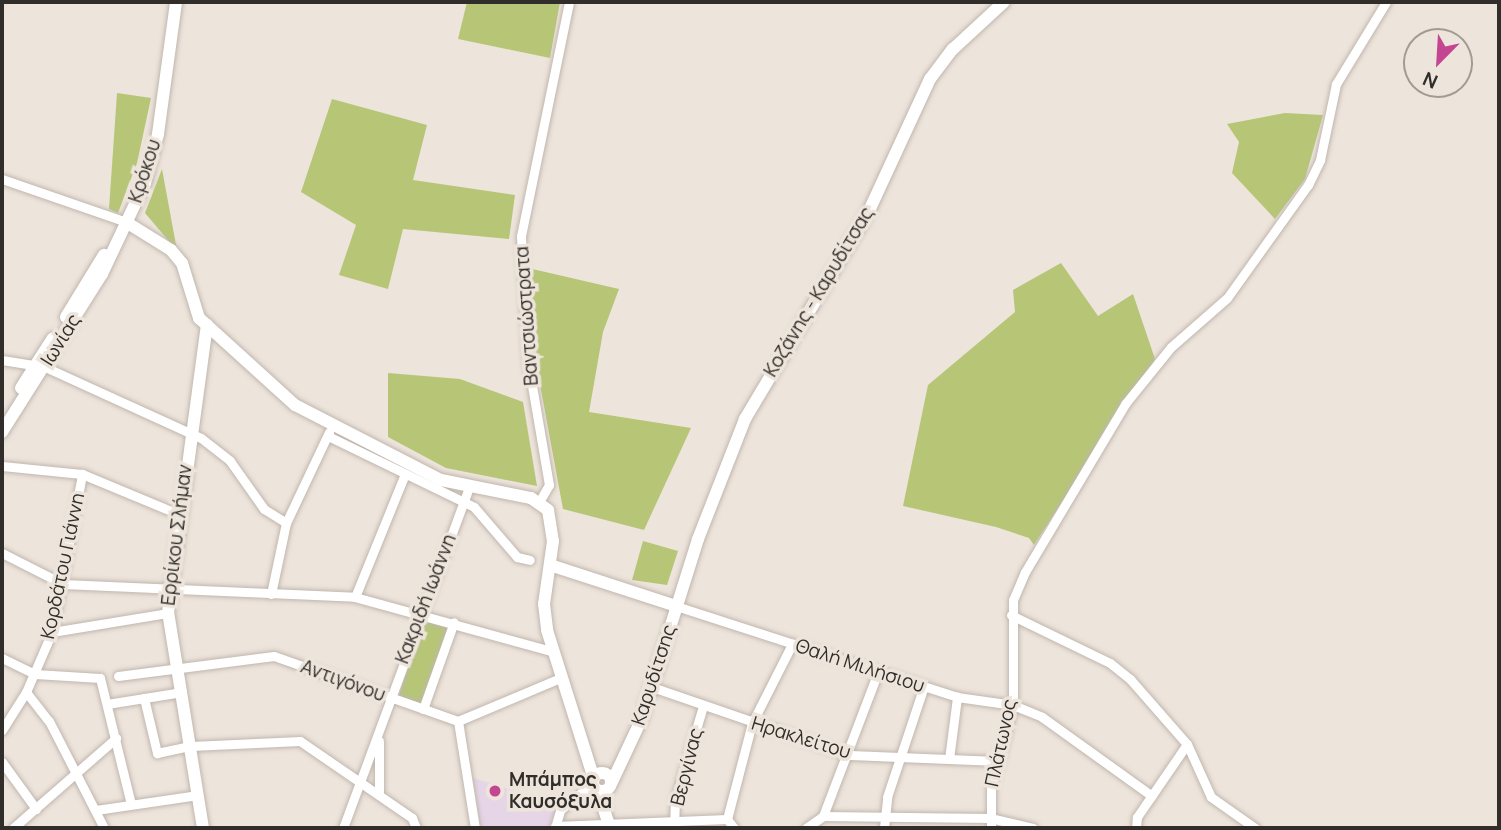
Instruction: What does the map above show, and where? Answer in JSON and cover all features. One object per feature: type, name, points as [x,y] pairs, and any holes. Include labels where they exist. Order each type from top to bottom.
[{"type":"street","name":"Κρόκου","points":[[126,222],[149,171],[160,120],[176,2]]},
{"type":"street","name":"Βαντσιώστρατα","points":[[539,502],[549,485],[528,362],[521,236],[569,2]]},
{"type":"street","name":"Κοζάνης - Καρυδίτσας","points":[[676,606],[729,455],[763,384],[868,213],[930,79],[953,49],[1004,2]]},
{"type":"street","name":"Πλάτωνος","points":[[990,828],[998,761],[1013,705],[1011,615],[1025,572],[1125,404],[1171,347],[1227,298],[1308,186],[1320,160],[1336,84],[1386,2]]},
{"type":"street","points":[[2,179],[126,222],[156,238],[182,263],[192,306],[207,325],[278,393],[330,431],[405,474],[474,507],[517,557],[530,560]]},
{"type":"street","name":"Ιωνίας","points":[[2,432],[126,222]]},
{"type":"street","name":"Ερρίκου Σλήμαν","points":[[203,828],[168,613],[178,513],[207,325]]},
{"type":"street","points":[[2,360],[40,366],[190,432],[220,451],[264,509],[286,523]]},
{"type":"street","name":"Ιωνίας","points":[[2,418],[40,366]]},
{"type":"street","points":[[330,431],[469,488],[539,502],[552,521],[551,565],[544,609],[551,651],[578,736],[602,781],[609,826]]},
{"type":"street","points":[[271,594],[286,523],[330,431]]},
{"type":"street","points":[[2,466],[82,474],[178,513]]},
{"type":"street","name":"Κορδάτου Γιάννη","points":[[2,730],[26,692],[52,632],[82,474]]},
{"type":"street","points":[[355,597],[405,474]]},
{"type":"street","name":"Κακριδή Ιωάννη","points":[[343,828],[362,784],[420,612],[469,488]]},
{"type":"street","points":[[2,553],[63,584],[355,597],[420,612],[551,651]]},
{"type":"street","name":"Θαλή Μιλήσιου","points":[[551,565],[924,687],[957,697],[1013,705],[1042,717],[1152,796]]},
{"type":"street","name":"Καρυδίτσης","points":[[602,781],[631,744],[652,687],[676,606]]},
{"type":"street","points":[[52,632],[168,613]]},
{"type":"street","points":[[1011,615],[1118,669],[1187,744],[1211,797],[1255,828]]},
{"type":"street","points":[[423,709],[454,622]]},
{"type":"street","points":[[727,819],[752,723],[792,644]]},
{"type":"street","name":"Αντιγόνου","points":[[118,676],[275,656],[458,721]]},
{"type":"street","points":[[3,661],[35,674],[100,678],[131,804]]},
{"type":"street","points":[[806,828],[823,817],[850,755],[878,672]]},
{"type":"street","points":[[475,828],[458,721],[558,678]]},
{"type":"street","name":"Ηρακλείτου","points":[[652,687],[850,755],[998,761]]},
{"type":"street","points":[[884,823],[900,757],[924,687]]},
{"type":"street","points":[[26,692],[49,722],[74,776],[104,828]]},
{"type":"street","points":[[107,704],[182,692]]},
{"type":"street","points":[[949,759],[957,697]]},
{"type":"street","points":[[144,698],[155,751],[191,746],[300,741],[412,818],[416,828]]},
{"type":"street","name":"Βεργίνας","points":[[674,825],[703,706]]},
{"type":"street","points":[[379,733],[379,795]]},
{"type":"street","points":[[13,828],[116,738]]},
{"type":"street","points":[[1136,828],[1152,796],[1187,744]]},
{"type":"street","points":[[2,762],[36,809]]},
{"type":"street","points":[[602,781],[560,810],[555,827],[674,825],[727,819]]},
{"type":"street","points":[[96,810],[198,794]]},
{"type":"street","points":[[823,817],[884,823],[990,818],[1033,828]]},
{"type":"street","points":[[727,819],[734,828]]},
{"type":"shaded area","name":"Μπάμπος Καυσόξυλα","points":[[473,778],[559,804],[548,828],[480,828]]},
{"type":"green space","points":[[467,2],[560,2],[550,58],[458,39]]},
{"type":"green space","points":[[117,93],[151,98],[137,163],[118,213],[109,209]]},
{"type":"green space","points":[[332,99],[427,125],[413,180],[515,195],[509,239],[403,229],[388,289],[339,275],[356,225],[301,192]]},
{"type":"green space","points":[[1285,113],[1323,115],[1305,179],[1275,219],[1232,173],[1239,142],[1227,124]]},
{"type":"green space","points":[[162,169],[176,245],[173,246],[145,213]]},
{"type":"green space","points":[[1061,263],[1098,316],[1133,294],[1155,359],[1034,545],[1029,538],[996,527],[903,506],[928,385],[1015,312],[1013,290]]},
{"type":"green space","points":[[528,268],[619,289],[603,332],[589,412],[691,428],[644,530],[563,509],[539,379]]},
{"type":"green space","points":[[388,373],[460,379],[523,402],[537,486],[446,468],[388,437]]},
{"type":"green space","points":[[643,541],[678,551],[667,585],[632,580]]},
{"type":"green space","points":[[424,618],[449,626],[423,704],[399,696]]},
{"type":"place","name":"Μπάμπος Καυσόξυλα","points":[[495,791]]}]
